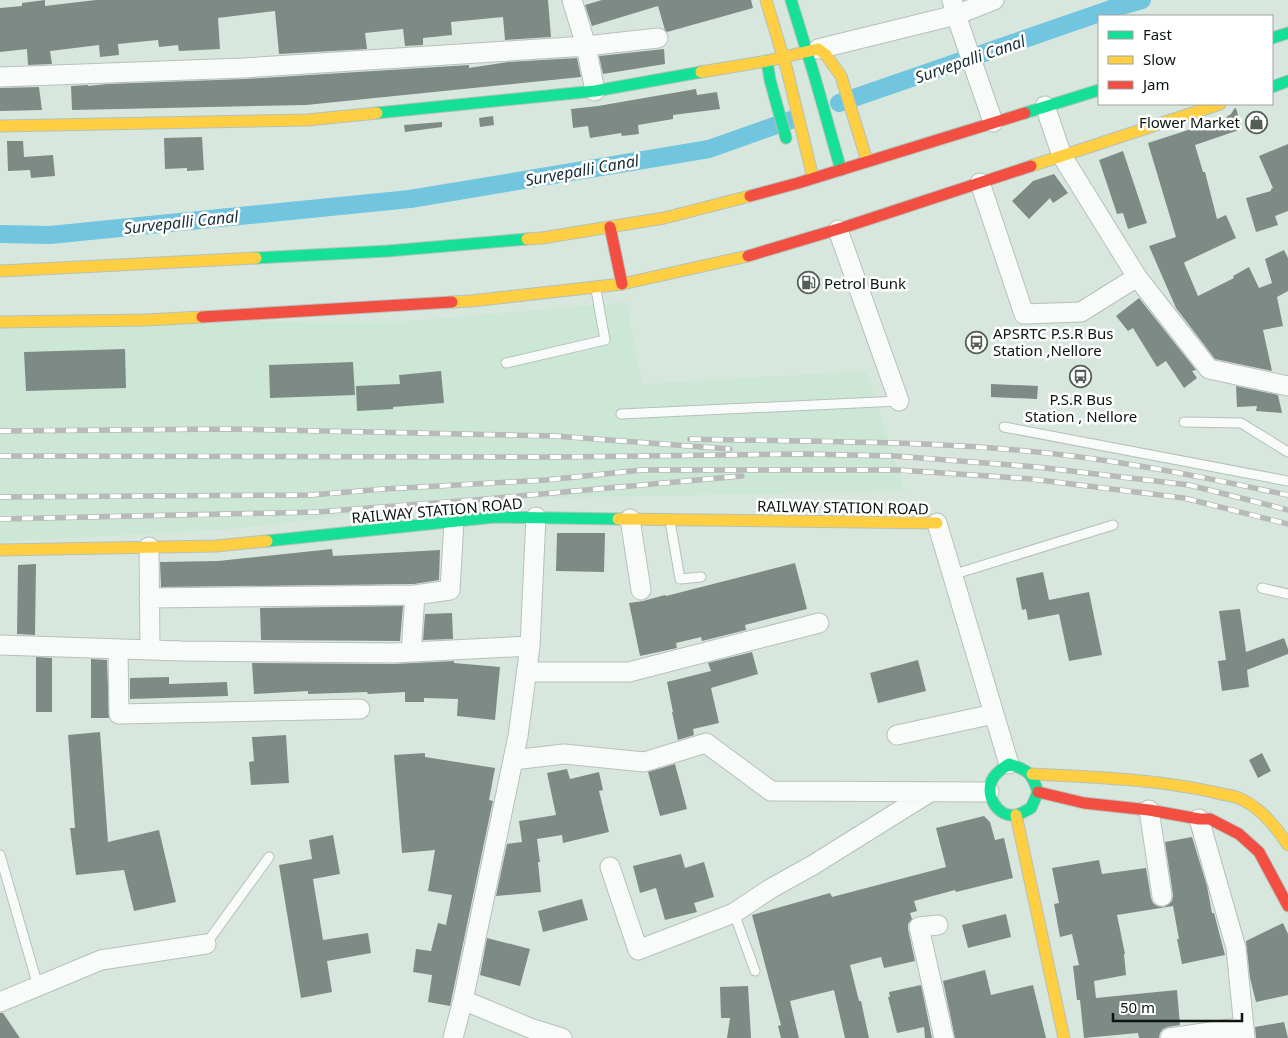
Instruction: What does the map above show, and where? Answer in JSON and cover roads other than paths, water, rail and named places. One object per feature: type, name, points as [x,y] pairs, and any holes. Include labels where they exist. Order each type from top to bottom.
[{"type":"main road","points":[[766,0],[784,57],[813,178]]},
{"type":"main road","points":[[791,0],[812,50],[815,78],[841,170]]},
{"type":"main road","points":[[1273,38],[1288,33]]},
{"type":"main road","points":[[0,126],[307,120],[595,91],[767,61],[812,50],[826,55],[841,76],[867,161]]},
{"type":"main road","points":[[767,61],[770,80],[789,152]]},
{"type":"main road","points":[[1273,87],[1288,81]]},
{"type":"main road","points":[[0,271],[388,251],[542,238],[610,227],[664,218],[797,179],[813,178],[1098,90]]},
{"type":"main road","points":[[0,322],[155,320],[471,301],[622,284],[759,254],[980,184],[1217,105]]},
{"type":"main road","points":[[610,227],[622,284]]},
{"type":"main road","name":"RAILWAY STATION ROAD","points":[[0,550],[216,546],[496,517],[937,523]]},
{"type":"main road","points":[[1032,774],[1038,792],[1031,808],[1016,815],[1003,813],[993,804],[989,792],[992,779],[1001,769],[1009,764],[1024,768],[1032,774],[1149,781],[1203,789],[1244,800],[1268,821],[1277,844],[1288,906]]},
{"type":"main road","points":[[1038,792],[1084,803],[1150,810],[1210,820],[1239,834],[1277,844]]},
{"type":"main road","points":[[1016,815],[1064,1038]]},
{"type":"street","points":[[572,0],[586,46],[595,91]]},
{"type":"street","points":[[812,50],[954,7],[994,0]]},
{"type":"street","points":[[954,7],[993,122]]},
{"type":"street","points":[[0,77],[243,68],[586,46],[658,38]]},
{"type":"street","points":[[1045,106],[1062,156],[1137,277],[1208,369],[1288,386]]},
{"type":"street","points":[[980,184],[1024,314],[1081,312],[1137,277]]},
{"type":"street","points":[[838,230],[899,400]]},
{"type":"street","points":[[453,1038],[463,1000],[518,736],[530,646],[536,517]]},
{"type":"street","points":[[630,519],[641,590]]},
{"type":"street","points":[[149,598],[415,595],[450,590],[454,521]]},
{"type":"street","points":[[937,523],[1009,764]]},
{"type":"street","points":[[148,547],[150,650]]},
{"type":"street","points":[[411,652],[415,595]]},
{"type":"street","points":[[526,672],[629,672],[819,623]]},
{"type":"street","points":[[0,644],[150,650],[374,652],[530,646]]},
{"type":"street","points":[[118,648],[119,714],[360,708]]},
{"type":"street","points":[[897,735],[994,714]]},
{"type":"street","points":[[513,760],[564,754],[644,762],[706,743],[771,791],[989,792]]},
{"type":"street","points":[[610,867],[638,950],[734,913],[770,889],[813,865],[930,792]]},
{"type":"street","points":[[1150,810],[1162,896]]},
{"type":"street","points":[[1170,1038],[1245,1032],[1236,948],[1199,819]]},
{"type":"street","points":[[938,926],[919,927],[944,1038]]},
{"type":"street","points":[[0,1002],[101,960],[206,944]]},
{"type":"street","points":[[463,1000],[530,1028],[562,1038]]},
{"type":"lane","points":[[506,364],[605,340],[595,287]]},
{"type":"lane","points":[[621,414],[899,400]]},
{"type":"lane","points":[[1184,422],[1241,423],[1288,452]]},
{"type":"lane","points":[[1004,427],[1288,481]]},
{"type":"lane","points":[[669,519],[680,579],[700,577]]},
{"type":"lane","points":[[952,575],[1113,525]]},
{"type":"lane","points":[[1262,588],[1288,594]]},
{"type":"lane","points":[[0,855],[38,986]]},
{"type":"lane","points":[[206,944],[269,857]]},
{"type":"lane","points":[[734,913],[755,971]]},
{"type":"waterway","name":"Survepalli Canal","points":[[839,103],[1142,0]]},
{"type":"waterway","name":"Survepalli Canal","points":[[0,234],[50,235],[410,199],[709,149],[791,120]]},
{"type":"railway","points":[[0,431],[229,429],[555,436],[730,449]]},
{"type":"railway","points":[[690,439],[929,444],[1024,451],[1126,464],[1288,495]]},
{"type":"railway","points":[[0,456],[560,457],[805,454],[895,456],[1037,467],[1189,485],[1288,510]]},
{"type":"railway","points":[[0,497],[311,495],[546,480],[642,470],[899,470],[1031,479],[1184,498],[1288,524]]},
{"type":"railway","points":[[0,519],[317,512],[742,476]]},
{"type":"place","name":"Flower Market","points":[[1256,122]]},
{"type":"place","name":"Petrol Bunk","points":[[808,283]]},
{"type":"place","name":"APSRTC P.S.R Bus Station ,Nellore","points":[[977,342]]},
{"type":"place","name":"P.S.R Bus Station , Nellore","points":[[1081,376]]}]
